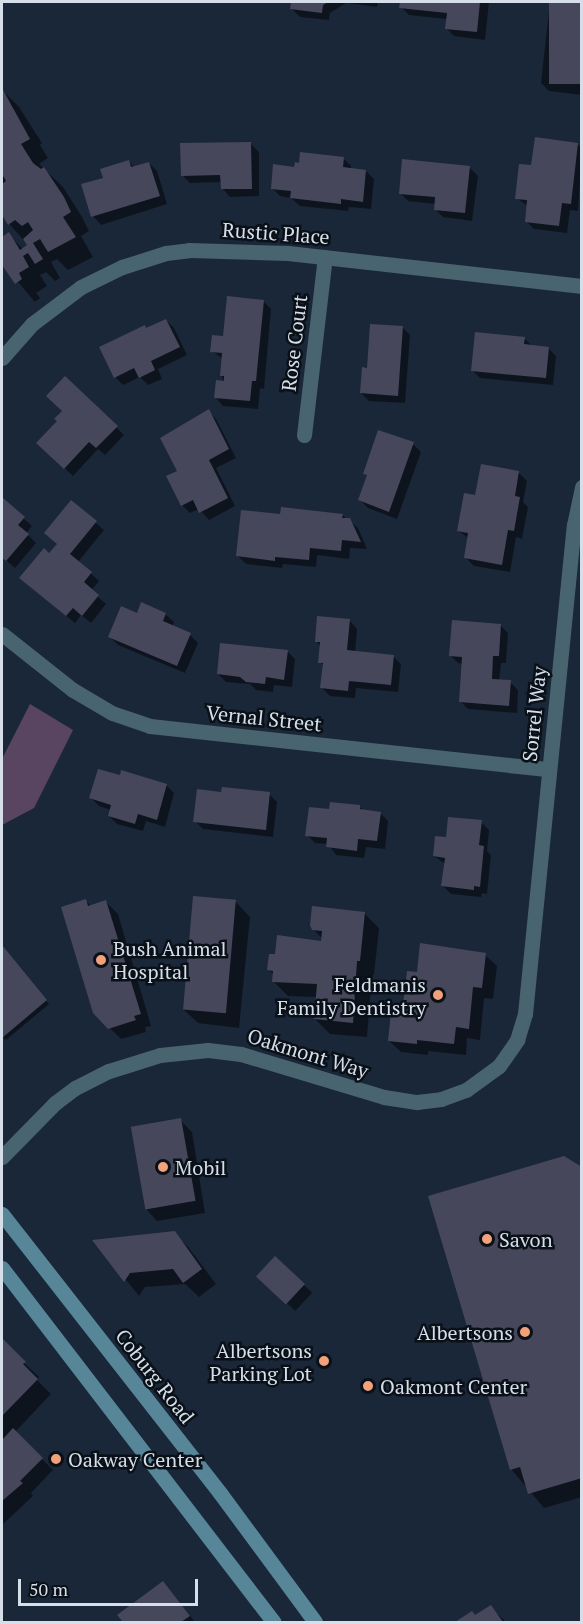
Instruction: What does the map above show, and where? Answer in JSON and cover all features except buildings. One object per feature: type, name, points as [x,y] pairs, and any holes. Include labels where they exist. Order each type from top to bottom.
[{"type":"main road","name":"Coburg Road","points":[[2,1214],[220,1493],[315,1623]]},
{"type":"main road","points":[[2,1268],[274,1623]]},
{"type":"street","name":"Rustic Place","points":[[2,358],[32,324],[63,298],[101,276],[166,253],[221,249],[325,257],[582,286]]},
{"type":"street","name":"Rose Court","points":[[304,435],[325,257]]},
{"type":"street","name":"Sorrel Way","points":[[531,945],[574,525],[582,487]]},
{"type":"street","name":"Vernal Street","points":[[2,634],[73,690],[112,713],[150,726],[549,769]]},
{"type":"street","name":"Oakmont Way","points":[[2,1157],[55,1103],[75,1088],[109,1071],[175,1053],[208,1050],[253,1056],[403,1102],[429,1101],[459,1092],[475,1085],[499,1066],[517,1040],[525,1014],[531,945]]},
{"type":"shaded area","points":[[30,704],[73,730],[34,808],[2,825],[2,759]]},
{"type":"place","name":"Bush Animal Hospital","points":[[101,960]]},
{"type":"place","name":"Feldmanis Family Dentistry","points":[[438,995]]},
{"type":"place","name":"Mobil","points":[[163,1167]]},
{"type":"place","name":"Savon","points":[[487,1239]]},
{"type":"place","name":"Albertsons","points":[[525,1332]]},
{"type":"place","name":"Albertsons Parking Lot","points":[[324,1361]]},
{"type":"place","name":"Oakmont Center","points":[[368,1386]]},
{"type":"place","name":"Oakway Center","points":[[56,1459]]}]
